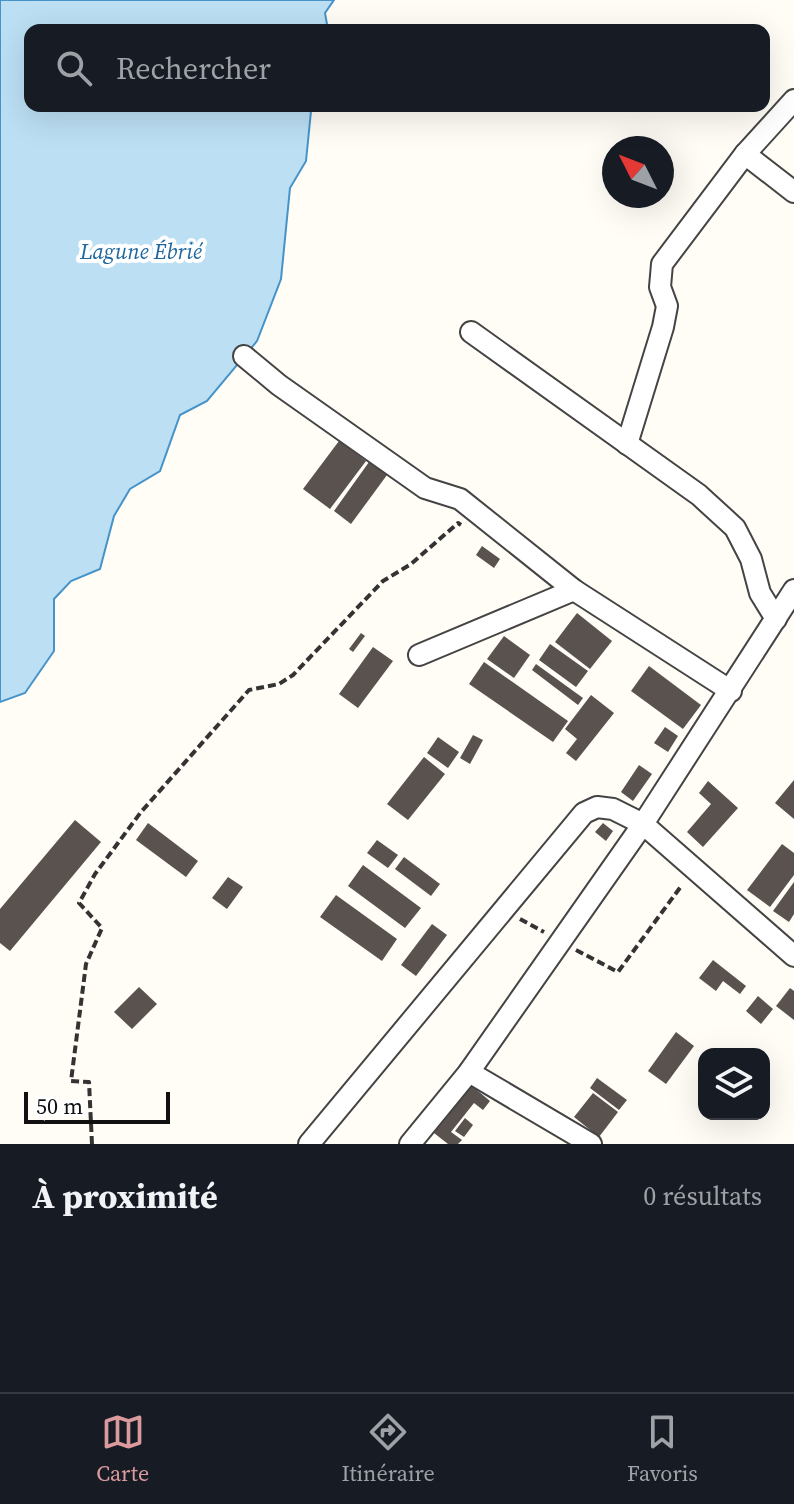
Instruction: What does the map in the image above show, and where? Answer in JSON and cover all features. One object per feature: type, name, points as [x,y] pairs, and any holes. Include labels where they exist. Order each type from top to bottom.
[{"type":"street","points":[[627,444],[663,327],[667,306],[660,287],[662,264],[745,154],[794,100]]},
{"type":"street","points":[[745,154],[794,192]]},
{"type":"street","points":[[471,332],[699,495],[735,528],[751,559],[760,593],[776,619]]},
{"type":"street","points":[[244,356],[279,385],[425,488],[460,499],[574,590],[731,691]]},
{"type":"street","points":[[419,655],[574,590]]},
{"type":"street","points":[[410,1144],[469,1072],[643,824],[794,590]]},
{"type":"street","points":[[309,1144],[584,813],[597,807],[613,809],[643,824],[794,956]]},
{"type":"street","points":[[469,1072],[591,1144]]},
{"type":"path","points":[[92,1144],[89,1082],[71,1081],[86,964],[102,928],[79,903],[95,874],[141,812],[249,690],[279,684],[293,675],[377,587],[411,564],[458,523],[470,530]]},
{"type":"path","points":[[618,972],[694,870]]},
{"type":"water","name":"Lagune Ébrié","points":[[0,0],[334,0],[325,13],[327,24],[24,24],[24,112],[311,112],[306,161],[290,188],[281,279],[257,341],[207,401],[180,415],[160,471],[130,489],[114,516],[100,569],[71,581],[54,599],[54,651],[25,693],[0,702]]},
{"type":"building","points":[[339,441],[366,461],[330,509],[303,489]]},
{"type":"building","points":[[369,462],[387,475],[351,524],[334,511]]},
{"type":"building","points":[[482,546],[500,559],[494,568],[476,555]]},
{"type":"building","points":[[577,613],[612,641],[590,669],[555,642]]},
{"type":"building","points":[[361,633],[365,636],[353,652],[349,649]]},
{"type":"building","points":[[504,636],[530,655],[514,678],[487,659]]},
{"type":"building","points":[[550,644],[588,671],[576,687],[539,660]]},
{"type":"building","points":[[373,647],[393,661],[358,708],[339,694]]},
{"type":"building","points":[[484,662],[568,721],[553,742],[469,684]]},
{"type":"building","points":[[536,664],[583,698],[578,705],[532,670]]},
{"type":"building","points":[[649,666],[701,705],[683,729],[631,691]]},
{"type":"building","points":[[591,695],[614,713],[576,761],[566,753],[577,739],[565,729]]},
{"type":"building","points":[[665,727],[678,736],[668,752],[654,743]]},
{"type":"building","points":[[473,735],[483,740],[470,764],[460,758]]},
{"type":"building","points":[[438,737],[459,752],[448,768],[427,753]]},
{"type":"building","points":[[424,757],[445,774],[408,820],[387,804]]},
{"type":"building","points":[[639,765],[652,774],[633,801],[621,792]]},
{"type":"building","points":[[794,780],[794,819],[775,803]]},
{"type":"building","points":[[708,781],[738,808],[703,847],[687,832],[711,804],[699,793]]},
{"type":"building","points":[[75,820],[101,842],[10,951],[0,943],[0,909]]},
{"type":"building","points":[[148,823],[198,861],[186,877],[136,840]]},
{"type":"building","points":[[603,823],[613,831],[606,841],[595,832]]},
{"type":"building","points":[[377,840],[398,855],[388,868],[367,853]]},
{"type":"building","points":[[782,844],[794,853],[794,875],[770,907],[747,890]]},
{"type":"building","points":[[404,857],[440,884],[431,896],[395,869]]},
{"type":"building","points":[[363,865],[421,908],[405,928],[348,886]]},
{"type":"building","points":[[228,877],[243,887],[227,909],[212,898]]},
{"type":"building","points":[[794,882],[794,914],[789,922],[773,911]]},
{"type":"building","points":[[336,895],[397,939],[382,961],[320,917]]},
{"type":"building","points":[[432,924],[447,935],[416,976],[401,965]]},
{"type":"building","points":[[713,960],[746,986],[740,994],[723,981],[716,991],[699,978]]},
{"type":"building","points":[[139,987],[157,1004],[132,1029],[114,1012]]},
{"type":"building","points":[[790,988],[794,991],[794,1020],[776,1006]]},
{"type":"building","points":[[758,996],[773,1009],[761,1024],[746,1011]]},
{"type":"building","points":[[676,1032],[694,1046],[666,1084],[648,1071]]},
{"type":"building","points":[[597,1078],[627,1100],[619,1110],[590,1088]]},
{"type":"building","points":[[472,1086],[490,1101],[483,1110],[474,1103],[451,1132],[462,1140],[458,1144],[448,1144],[434,1133]]},
{"type":"building","points":[[593,1093],[618,1112],[599,1137],[574,1117]]},
{"type":"building","points":[[465,1118],[473,1125],[464,1137],[455,1131]]}]
